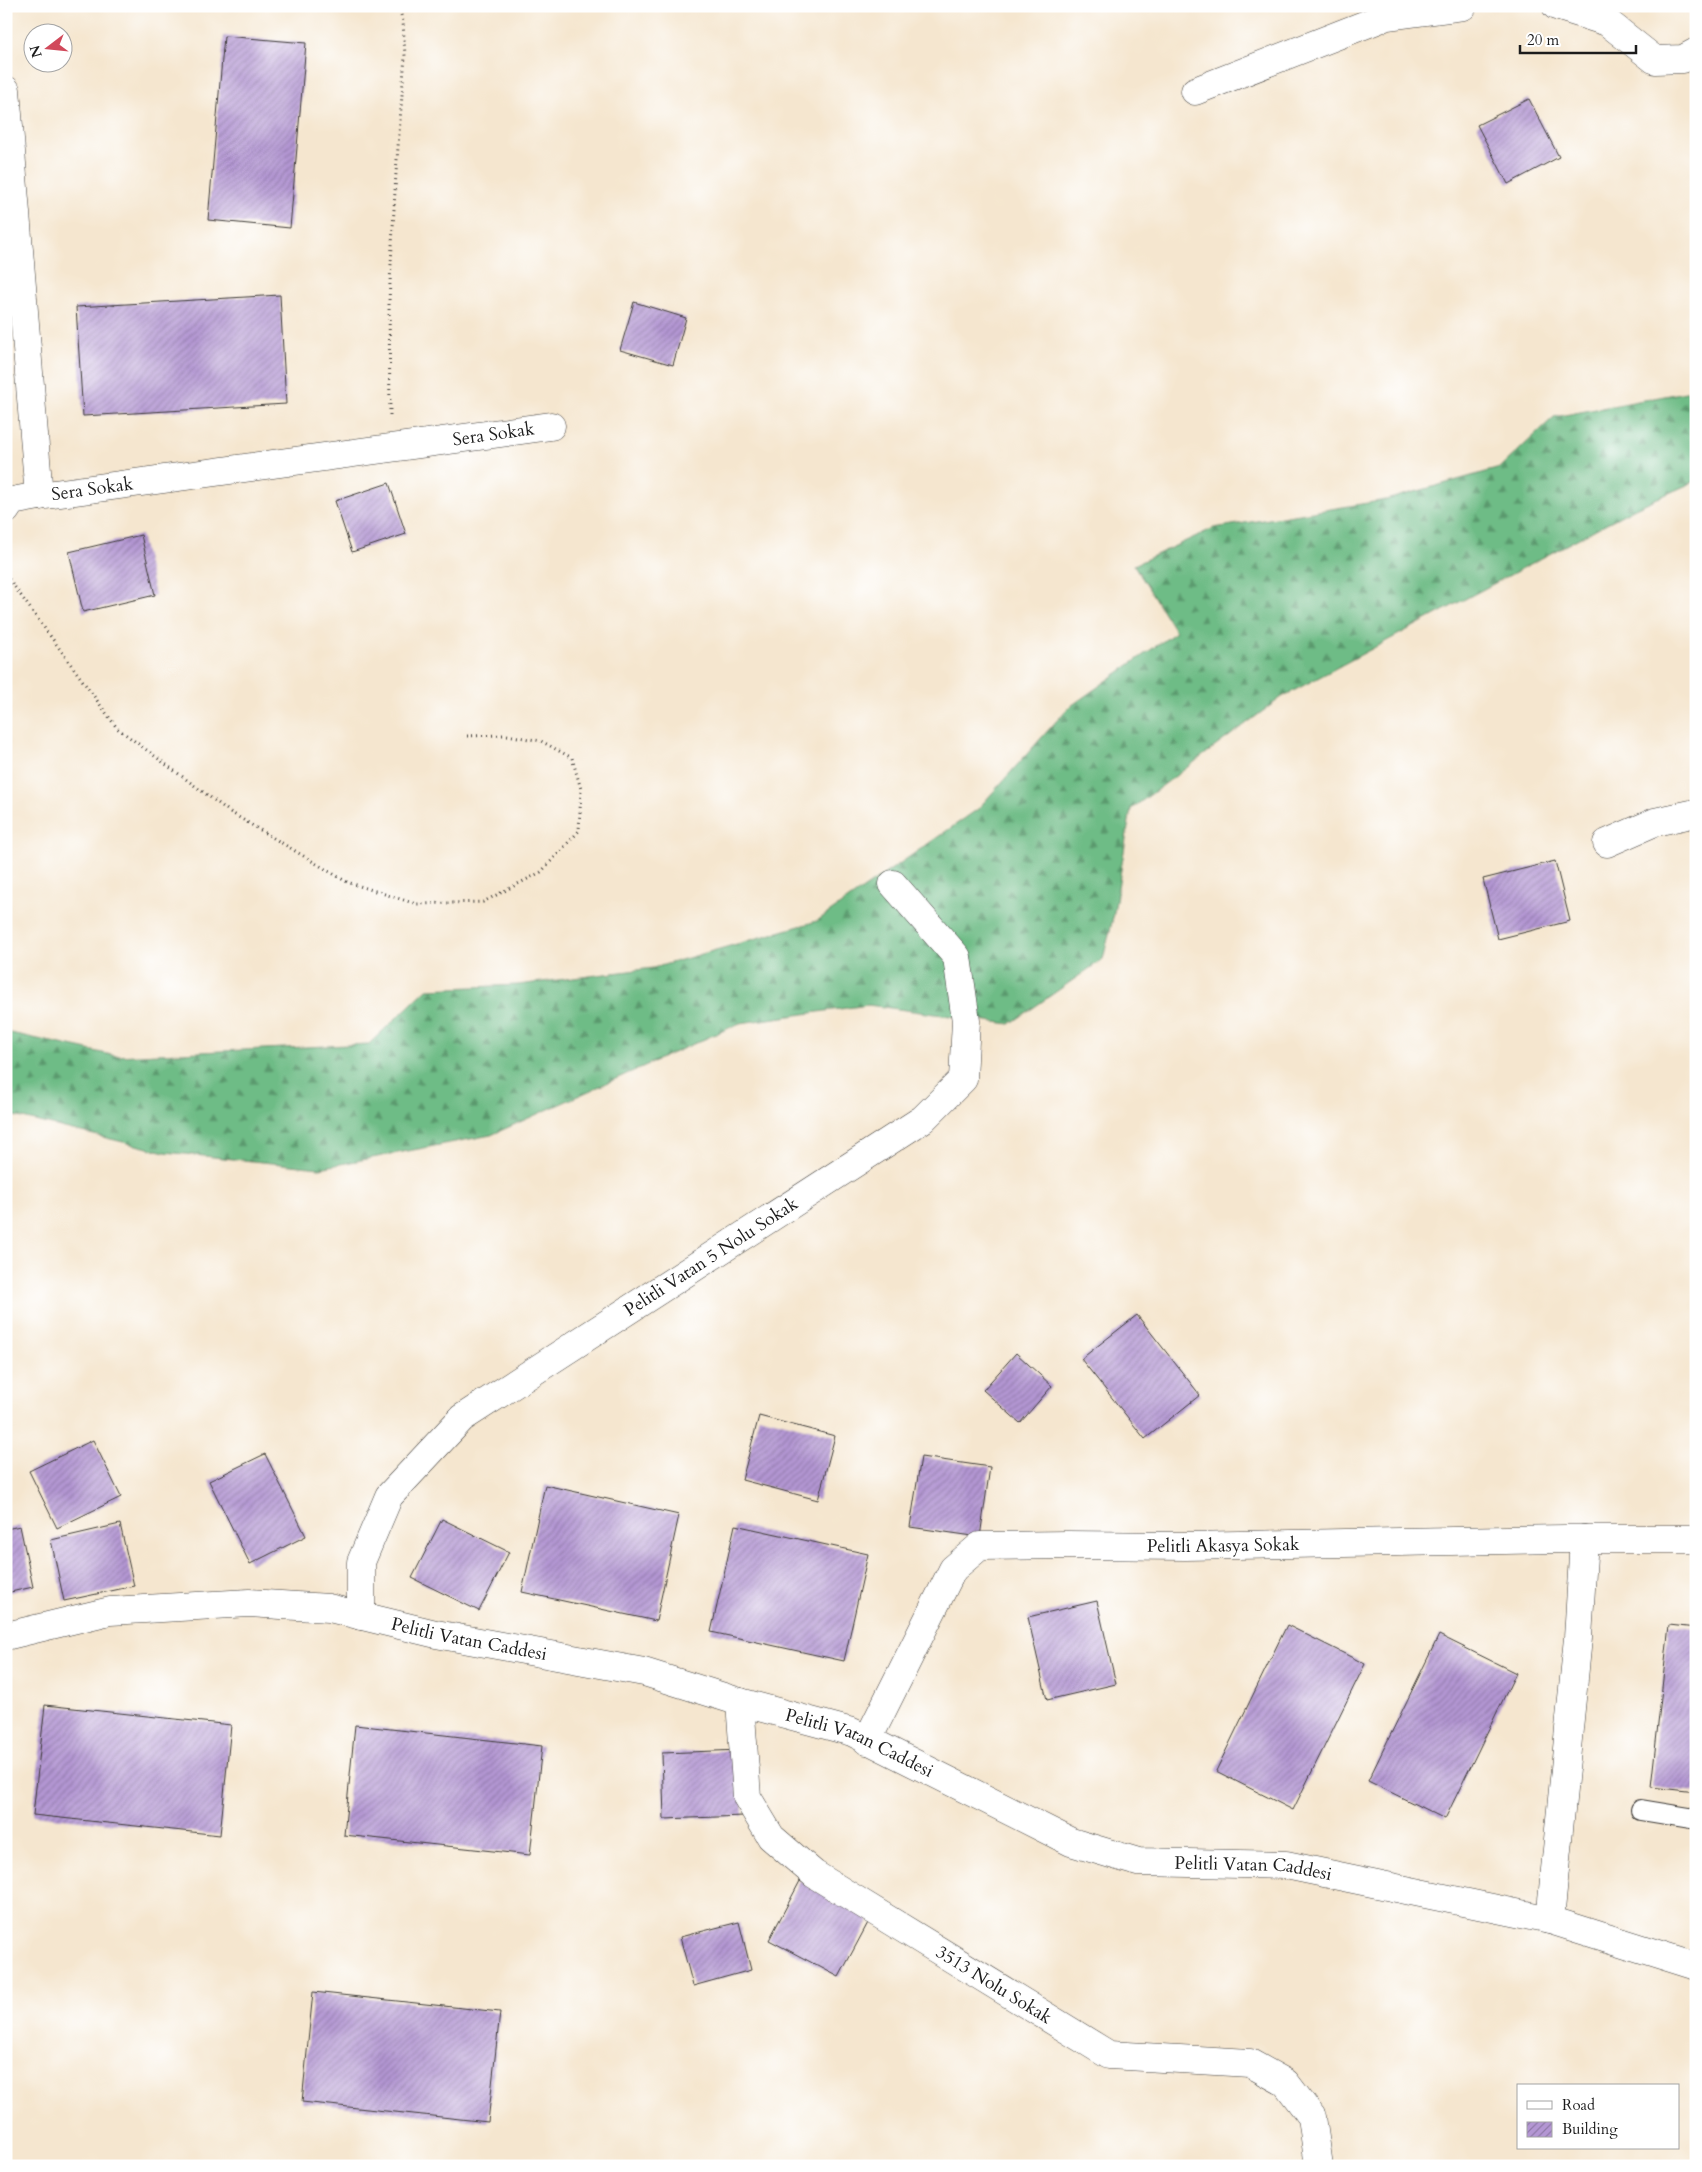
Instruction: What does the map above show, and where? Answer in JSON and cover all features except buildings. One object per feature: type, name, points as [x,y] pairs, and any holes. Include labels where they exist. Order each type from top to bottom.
[{"type":"street","points":[[1195,91],[1387,16],[1463,6]]},
{"type":"street","points":[[1556,6],[1607,22],[1656,60],[1683,58],[1696,52]]},
{"type":"street","name":"Sera Sokak","points":[[6,90],[39,496],[551,426]]},
{"type":"street","points":[[6,510],[12,501],[39,496]]},
{"type":"street","points":[[1607,843],[1655,822],[1696,813]]},
{"type":"street","name":"Pelitli Vatan 5 Nolu Sokak","points":[[361,1616],[361,1562],[390,1496],[462,1418],[923,1120],[963,1079],[966,1021],[957,957],[893,884]]},
{"type":"street","points":[[1550,1920],[1578,1638],[1584,1539]]},
{"type":"street","name":"Pelitli Akasya Sokak","points":[[867,1741],[953,1568],[980,1546],[1186,1546],[1584,1539],[1696,1539]]},
{"type":"street","name":"Pelitli Vatan Caddesi","points":[[6,1636],[110,1611],[249,1603],[328,1608],[436,1634],[644,1672],[740,1702],[852,1732],[1071,1842],[1138,1862],[1286,1865],[1550,1920],[1696,1966]]},
{"type":"street","name":"3513 Nolu Sokak","points":[[740,1702],[747,1797],[771,1837],[814,1874],[1109,2055],[1250,2063],[1286,2083],[1312,2117],[1319,2166]]},
{"type":"lane","points":[[1641,1810],[1696,1819]]},
{"type":"path","points":[[391,448],[388,302],[405,56],[403,20],[398,6]]},
{"type":"path","points":[[6,575],[117,728],[230,812],[347,882],[416,904],[483,902],[541,872],[579,831],[581,789],[572,758],[541,741],[507,735],[465,736]]},
{"type":"green space","points":[[1696,390],[1696,481],[1635,508],[1282,697],[1131,809],[1113,918],[1103,959],[1010,1024],[868,1005],[740,1023],[491,1135],[320,1168],[165,1152],[6,1114],[6,1032],[116,1056],[369,1044],[427,989],[518,985],[653,968],[817,921],[978,809],[1068,708],[1176,632],[1134,565],[1214,528],[1386,500],[1500,468],[1554,417]]}]
